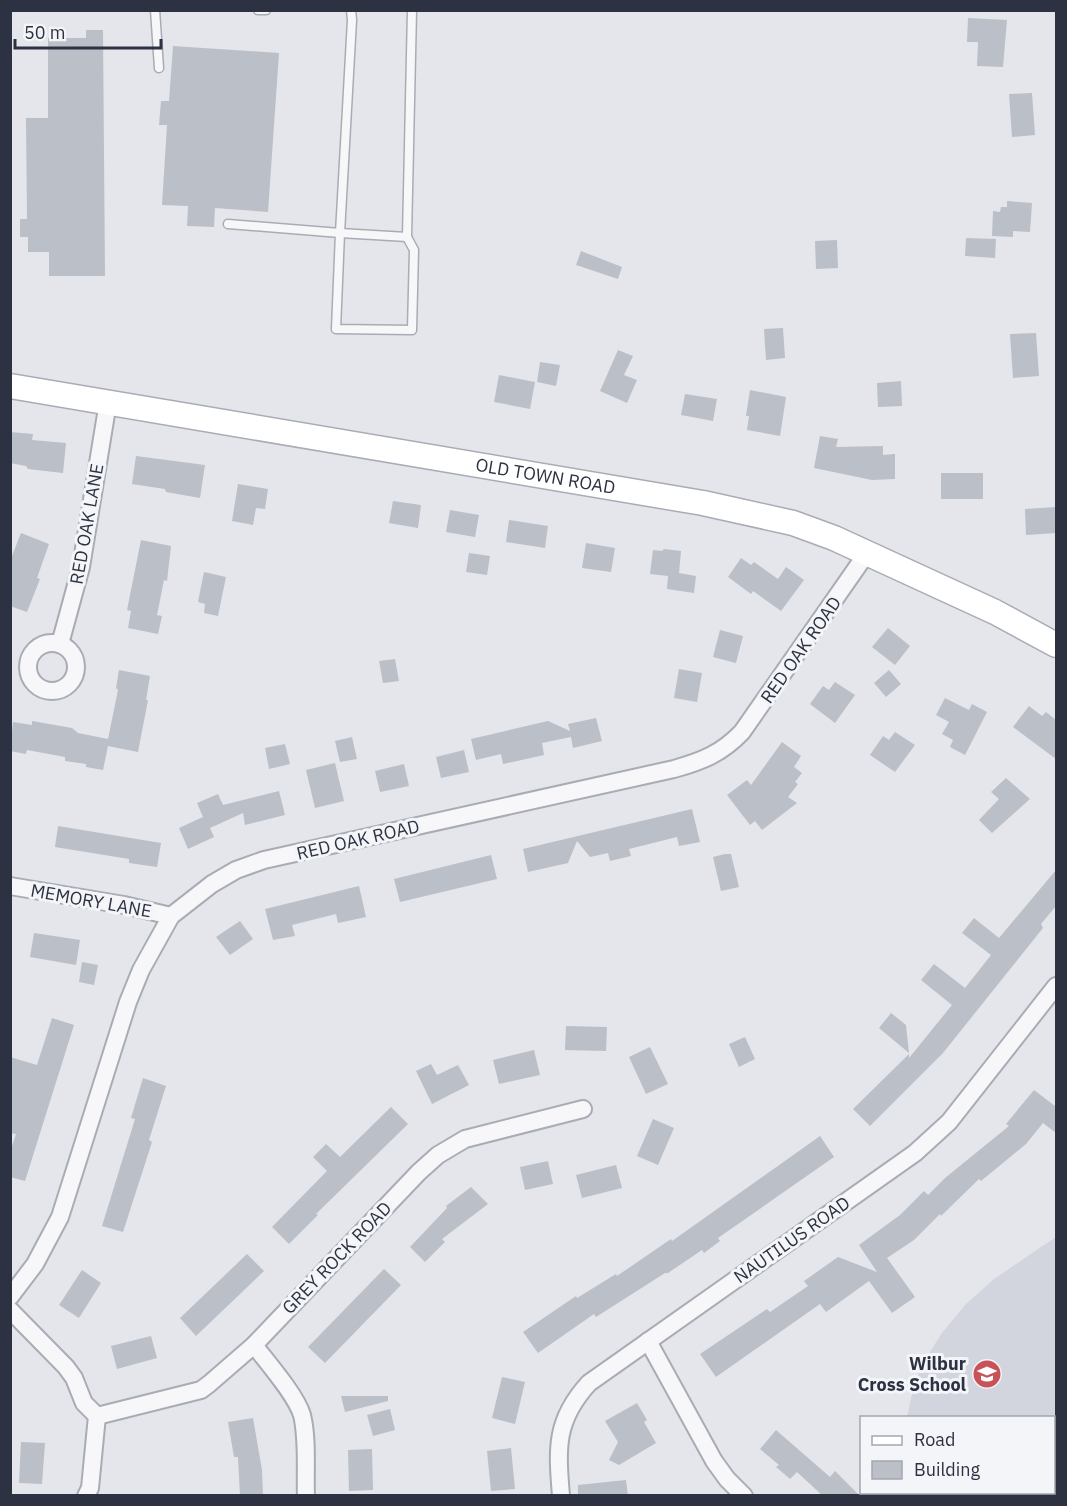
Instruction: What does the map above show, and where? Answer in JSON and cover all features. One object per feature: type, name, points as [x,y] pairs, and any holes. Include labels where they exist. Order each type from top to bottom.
[{"type":"main road","name":"OLD TOWN ROAD","points":[[10,386],[703,504],[793,523],[867,553],[995,612],[1056,645]]},
{"type":"street","name":"RED OAK LANE","points":[[60,644],[81,567],[108,402]]},
{"type":"street","name":"RED OAK ROAD","points":[[10,1297],[35,1264],[60,1217],[128,1002],[141,970],[171,916],[212,884],[236,870],[264,860],[674,769],[704,760],[728,747],[742,732],[867,553]]},
{"type":"street","name":"MEMORY LANE","points":[[10,886],[124,905],[171,916]]},
{"type":"street","name":"NAUTILUS ROAD","points":[[561,1496],[558,1462],[561,1427],[576,1397],[589,1383],[931,1140],[949,1122],[1056,986]]},
{"type":"street","name":"GREY ROCK ROAD","points":[[97,1416],[201,1390],[254,1345],[419,1172],[438,1155],[465,1139],[583,1109]]},
{"type":"street","points":[[10,1310],[66,1367],[74,1378],[84,1403],[97,1416],[90,1488],[86,1496]]},
{"type":"street","points":[[648,1341],[714,1461],[727,1479],[744,1496]]},
{"type":"street","points":[[254,1345],[293,1398],[301,1413],[306,1496]]},
{"type":"lane","points":[[155,10],[159,68]]},
{"type":"lane","points":[[258,10],[266,10]]},
{"type":"lane","points":[[351,10],[336,329],[412,330],[414,250],[407,237],[412,10]]},
{"type":"lane","points":[[228,224],[407,237]]},
{"type":"shaded area","name":"Wilbur Cross School","points":[[1056,1237],[1056,1495],[914,1495],[1055,1494],[1055,1416],[907,1416],[914,1385],[923,1363],[942,1333],[965,1305],[994,1279]]},
{"type":"building","points":[[968,18],[1007,20],[1003,67],[977,66],[978,42],[967,42]]},
{"type":"building","points":[[86,30],[103,30],[105,276],[49,276],[49,252],[28,252],[28,237],[20,237],[20,219],[27,219],[26,118],[48,118],[48,38],[86,38]]},
{"type":"building","points":[[173,46],[279,53],[268,212],[215,208],[214,227],[187,226],[188,206],[162,205],[167,125],[159,125],[161,101],[169,101]]},
{"type":"building","points":[[1032,93],[1035,135],[1012,137],[1009,94]]},
{"type":"building","points":[[1007,201],[1032,203],[1030,232],[1013,231],[1013,237],[992,236],[993,211],[1000,212],[1001,207],[1007,207]]},
{"type":"building","points":[[966,238],[996,239],[995,258],[965,256]]},
{"type":"building","points":[[837,240],[838,268],[816,269],[815,241]]},
{"type":"building","points":[[581,251],[622,267],[618,279],[576,265]]},
{"type":"building","points":[[783,328],[785,358],[766,360],[764,329]]},
{"type":"building","points":[[1036,333],[1039,376],[1013,378],[1010,334]]},
{"type":"building","points":[[618,350],[633,356],[624,375],[637,380],[627,403],[600,391]]},
{"type":"building","points":[[540,362],[560,365],[556,386],[537,382]]},
{"type":"building","points":[[499,375],[535,382],[530,409],[494,402]]},
{"type":"building","points":[[901,381],[902,406],[878,407],[877,383]]},
{"type":"building","points":[[750,390],[786,397],[780,436],[747,430],[749,416],[746,416]]},
{"type":"building","points":[[685,394],[717,399],[713,421],[681,415]]},
{"type":"building","points":[[10,432],[33,434],[32,440],[66,443],[63,473],[28,469],[26,466],[10,463]]},
{"type":"building","points":[[820,436],[838,439],[836,447],[883,446],[883,455],[895,454],[895,479],[872,480],[814,468]]},
{"type":"building","points":[[136,456],[205,465],[200,498],[132,484]]},
{"type":"building","points":[[941,473],[983,473],[983,499],[941,499]]},
{"type":"building","points":[[238,484],[268,489],[265,509],[256,508],[253,525],[232,521]]},
{"type":"building","points":[[393,501],[421,505],[418,528],[389,523]]},
{"type":"building","points":[[1056,507],[1056,533],[1026,535],[1025,509]]},
{"type":"building","points":[[450,510],[479,515],[475,537],[446,532]]},
{"type":"building","points":[[509,520],[548,526],[545,548],[506,542]]},
{"type":"building","points":[[21,533],[49,544],[37,578],[40,579],[27,612],[10,606],[10,561]]},
{"type":"building","points":[[141,540],[171,546],[167,581],[164,580],[157,615],[162,616],[158,634],[128,628],[131,611],[127,610]]},
{"type":"building","points":[[586,543],[615,548],[611,572],[582,568]]},
{"type":"building","points":[[664,549],[681,551],[679,573],[696,576],[694,593],[667,589],[668,576],[650,574],[653,550],[662,551]]},
{"type":"building","points":[[469,553],[490,556],[487,575],[466,572]]},
{"type":"building","points":[[741,558],[751,565],[754,562],[778,579],[786,567],[804,580],[781,611],[753,591],[751,594],[728,577]]},
{"type":"building","points":[[204,572],[226,577],[218,616],[204,613],[205,604],[198,602]]},
{"type":"building","points":[[888,628],[910,646],[895,665],[872,647]]},
{"type":"building","points":[[720,630],[743,636],[736,663],[713,657]]},
{"type":"building","points":[[395,659],[399,681],[383,683],[379,661]]},
{"type":"building","points":[[679,669],[702,673],[697,702],[674,698]]},
{"type":"building","points":[[119,670],[150,676],[138,752],[108,746],[103,770],[86,767],[86,764],[65,761],[65,757],[27,750],[26,754],[10,751],[13,722],[32,725],[32,721],[72,728],[78,733],[108,739],[118,690],[116,688]]},
{"type":"building","points":[[889,670],[901,684],[886,697],[874,683]]},
{"type":"building","points":[[835,682],[855,695],[835,723],[810,704],[823,686],[829,690]]},
{"type":"building","points":[[945,698],[969,710],[972,704],[987,712],[965,755],[950,747],[953,740],[942,734],[949,722],[936,715]]},
{"type":"building","points":[[1029,706],[1042,716],[1046,712],[1056,720],[1056,759],[1013,727]]},
{"type":"building","points":[[596,718],[602,741],[573,748],[571,737],[542,743],[544,755],[503,764],[501,754],[476,760],[471,739],[548,721],[570,731],[568,724]]},
{"type":"building","points":[[895,732],[915,745],[895,772],[870,755],[883,736],[889,740]]},
{"type":"building","points":[[352,737],[357,759],[340,762],[335,741]]},
{"type":"building","points":[[782,742],[801,756],[794,767],[802,773],[795,782],[798,784],[788,797],[797,803],[762,830],[755,821],[750,825],[727,795],[747,780],[751,785]]},
{"type":"building","points":[[285,744],[290,764],[269,769],[265,748]]},
{"type":"building","points":[[464,750],[469,772],[441,778],[436,757]]},
{"type":"building","points":[[335,763],[344,801],[315,808],[306,770]]},
{"type":"building","points":[[404,764],[409,786],[380,792],[375,771]]},
{"type":"building","points":[[1006,778],[1030,799],[992,833],[979,820],[999,799],[991,792]]},
{"type":"building","points":[[279,791],[285,815],[245,825],[243,813],[210,828],[214,837],[188,849],[179,828],[203,817],[197,803],[218,794],[223,805]]},
{"type":"building","points":[[692,809],[700,842],[679,846],[677,837],[629,849],[631,856],[610,861],[608,853],[590,857],[577,841],[568,863],[528,872],[523,849]]},
{"type":"building","points":[[58,826],[161,843],[157,867],[129,863],[129,859],[55,847]]},
{"type":"building","points":[[731,854],[739,887],[721,891],[713,857]]},
{"type":"building","points":[[491,855],[497,879],[400,902],[394,879]]},
{"type":"building","points":[[1056,870],[1056,906],[1041,924],[1043,928],[943,1053],[870,1126],[853,1109],[909,1054],[909,1058],[952,1005],[921,980],[934,964],[965,988],[991,955],[962,933],[974,918],[999,938]]},
{"type":"building","points":[[359,886],[366,917],[338,923],[336,914],[292,925],[295,936],[273,940],[265,909]]},
{"type":"building","points":[[240,921],[253,939],[230,955],[216,937]]},
{"type":"building","points":[[34,933],[80,940],[76,965],[30,957]]},
{"type":"building","points":[[82,962],[98,965],[94,985],[79,982]]},
{"type":"building","points":[[891,1013],[906,1025],[909,1053],[879,1028]]},
{"type":"building","points":[[52,1018],[74,1025],[25,1181],[10,1177],[10,1152],[16,1134],[10,1133],[10,1057],[37,1065]]},
{"type":"building","points":[[566,1026],[607,1027],[606,1051],[565,1050]]},
{"type":"building","points":[[745,1037],[755,1059],[739,1067],[729,1044]]},
{"type":"building","points":[[650,1047],[668,1084],[646,1094],[629,1057]]},
{"type":"building","points":[[534,1050],[540,1075],[499,1084],[493,1060]]},
{"type":"building","points":[[431,1064],[437,1075],[458,1065],[469,1085],[432,1104],[416,1071]]},
{"type":"building","points":[[143,1078],[166,1086],[149,1140],[152,1142],[123,1232],[102,1226],[135,1119],[131,1118]]},
{"type":"building","points":[[1034,1090],[1055,1106],[1056,1133],[1043,1123],[1026,1144],[981,1181],[979,1179],[914,1240],[887,1258],[915,1297],[892,1313],[869,1281],[826,1312],[820,1304],[716,1377],[700,1354],[767,1309],[770,1312],[808,1286],[804,1281],[838,1257],[877,1272],[859,1245],[900,1215],[924,1191],[928,1195],[945,1178],[1009,1126],[1006,1124]]},
{"type":"building","points":[[391,1107],[408,1124],[316,1214],[318,1215],[289,1244],[272,1227],[327,1171],[313,1157],[326,1144],[340,1157]]},
{"type":"building","points":[[653,1119],[674,1128],[658,1165],[637,1156]]},
{"type":"building","points":[[820,1136],[834,1157],[718,1238],[720,1241],[704,1253],[702,1250],[596,1317],[594,1314],[538,1353],[523,1332],[576,1296],[577,1298],[616,1274],[617,1276],[671,1239],[672,1241]]},
{"type":"building","points":[[548,1161],[553,1184],[525,1190],[520,1167]]},
{"type":"building","points":[[616,1165],[622,1188],[582,1198],[576,1175]]},
{"type":"building","points":[[471,1187],[488,1204],[442,1239],[445,1242],[425,1262],[410,1247],[447,1208],[446,1206]]},
{"type":"building","points":[[247,1254],[264,1271],[196,1336],[180,1318]]},
{"type":"building","points":[[384,1269],[401,1285],[325,1363],[308,1347]]},
{"type":"building","points":[[82,1270],[101,1283],[79,1318],[59,1305]]},
{"type":"building","points":[[151,1336],[157,1358],[117,1369],[111,1346]]},
{"type":"building","points":[[502,1377],[525,1382],[515,1424],[492,1418]]},
{"type":"building","points":[[341,1396],[388,1396],[388,1401],[345,1412]]},
{"type":"building","points":[[637,1403],[647,1420],[644,1422],[656,1443],[619,1465],[609,1460],[618,1442],[605,1421]]},
{"type":"building","points":[[390,1409],[395,1430],[373,1436],[367,1415]]},
{"type":"building","points":[[253,1418],[262,1470],[263,1496],[240,1496],[238,1457],[234,1457],[228,1422]]},
{"type":"building","points":[[776,1430],[830,1477],[835,1471],[860,1496],[823,1496],[797,1472],[790,1479],[776,1467],[779,1465],[760,1449]]},
{"type":"building","points":[[21,1442],[45,1443],[42,1484],[19,1483]]},
{"type":"building","points":[[511,1448],[515,1489],[491,1491],[487,1451]]},
{"type":"building","points":[[372,1449],[373,1490],[349,1491],[348,1450]]},
{"type":"building","points":[[626,1480],[628,1496],[578,1496],[578,1485]]},
{"type":"place","name":"Wilbur Cross School","points":[[987,1374]]}]
